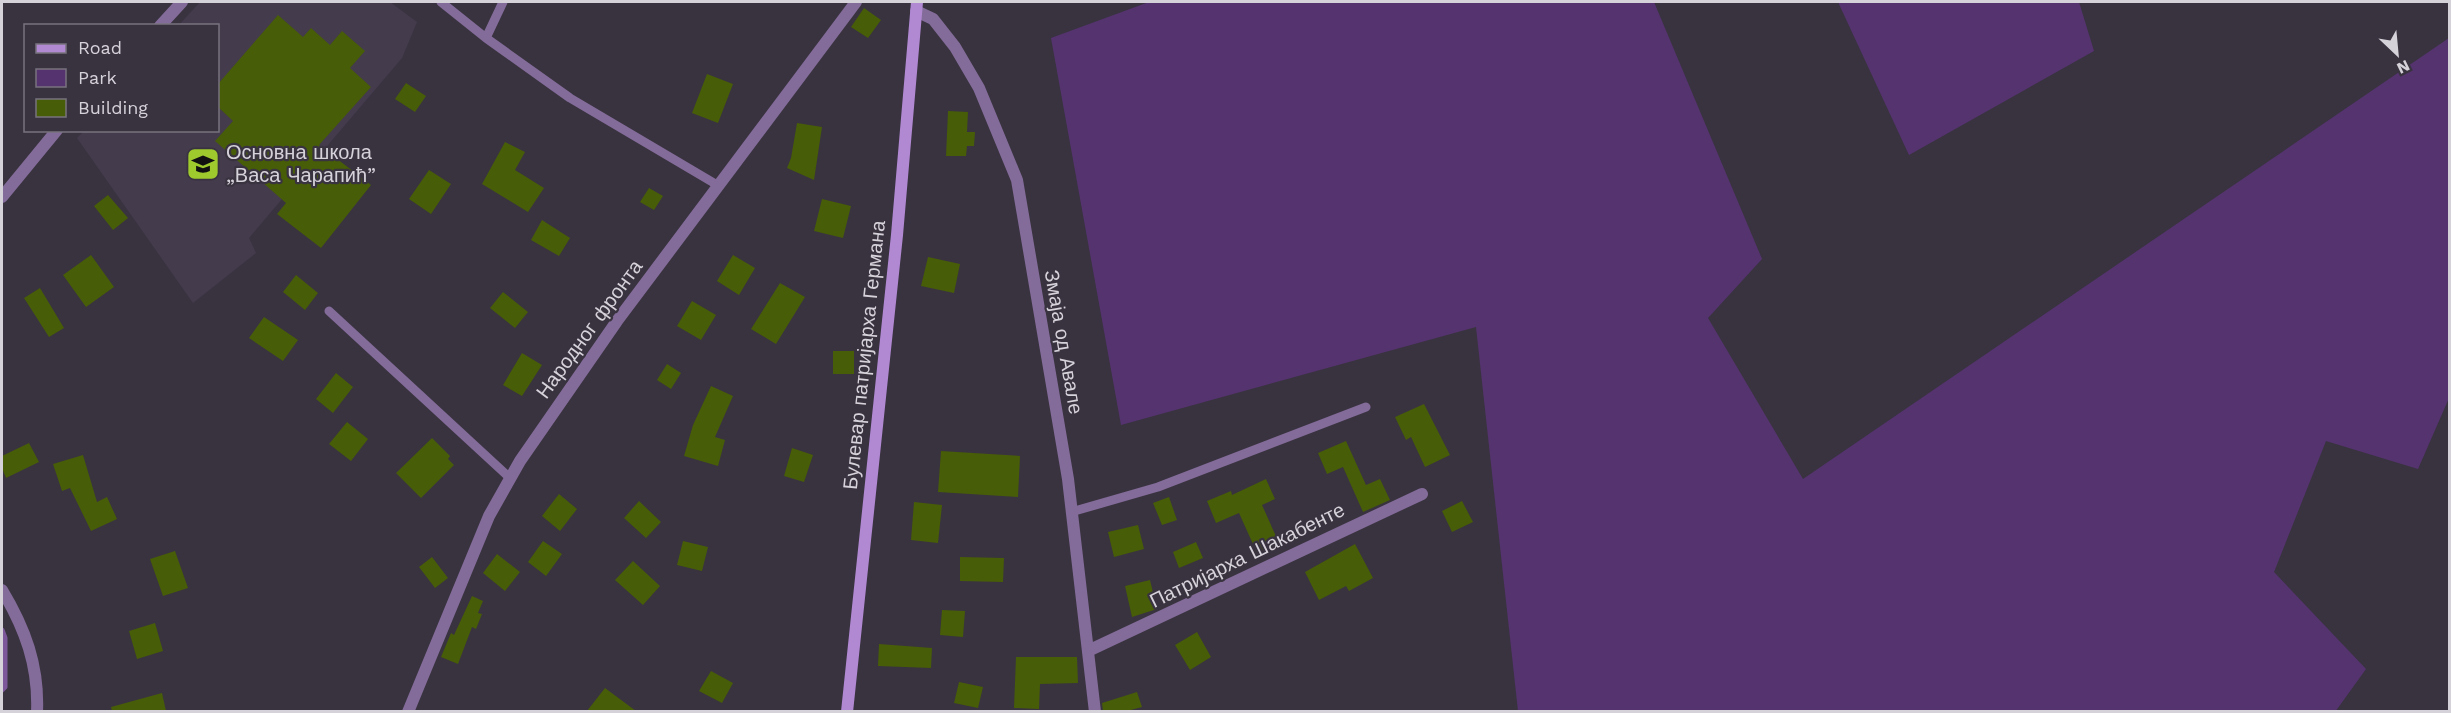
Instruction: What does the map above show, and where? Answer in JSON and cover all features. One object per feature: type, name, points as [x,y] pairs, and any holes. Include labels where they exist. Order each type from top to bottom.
[{"type":"main road","name":"Булевар патријарха Германа","points":[[847,711],[897,235],[917,6]]},
{"type":"street","points":[[162,24],[182,2]]},
{"type":"street","name":"Народног фронта","points":[[408,711],[462,577],[489,516],[510,478],[565,394],[856,2]]},
{"type":"street","name":"Змаја од Авале","points":[[917,6],[933,20],[955,47],[979,88],[1017,180],[1068,479],[1090,650],[1095,711]]},
{"type":"street","points":[[2,196],[55,132]]},
{"type":"street","name":"Патријарха Шакабенте","points":[[1090,650],[1422,494]]},
{"type":"street","points":[[2,590],[30,644],[37,688],[37,711]]},
{"type":"lane","points":[[441,2],[486,38],[570,98],[719,186]]},
{"type":"lane","points":[[486,38],[503,2]]},
{"type":"lane","points":[[328,311],[510,478]]},
{"type":"lane","points":[[1071,512],[1158,487],[1366,407]]},
{"type":"shaded area","name":"Основна школа „Васа Чарапић”","points":[[200,2],[390,2],[417,22],[402,58],[249,238],[256,253],[193,303],[77,138],[83,132],[219,132],[219,24],[180,24]]},
{"type":"green space","points":[[1149,2],[1654,2],[1762,259],[1708,318],[1803,479],[2449,38],[2449,398],[2418,469],[2326,441],[2274,572],[2366,669],[2335,712],[1518,711],[1476,327],[1121,425],[1051,38]]},
{"type":"green space","points":[[1838,2],[2079,2],[2094,51],[1909,155]]},
{"type":"building","points":[[864,8],[881,20],[868,38],[851,27]]},
{"type":"building","points":[[278,15],[303,37],[311,28],[330,45],[342,31],[365,51],[350,68],[371,87],[319,145],[371,185],[321,248],[277,214],[286,203],[215,141],[233,121],[219,108],[219,83]]},
{"type":"building","points":[[707,74],[733,84],[718,123],[692,113]]},
{"type":"building","points":[[406,83],[426,96],[415,112],[395,99]]},
{"type":"building","points":[[948,111],[968,112],[967,132],[975,132],[974,146],[967,146],[966,156],[946,156]]},
{"type":"building","points":[[797,123],[822,127],[814,180],[787,168]]},
{"type":"building","points":[[505,142],[525,152],[515,170],[544,188],[528,212],[482,184]]},
{"type":"building","points":[[429,170],[451,184],[431,214],[409,199]]},
{"type":"building","points":[[649,188],[663,196],[654,210],[640,202]]},
{"type":"building","points":[[108,195],[128,218],[113,230],[94,206]]},
{"type":"building","points":[[822,199],[851,206],[843,238],[814,231]]},
{"type":"building","points":[[542,220],[570,238],[559,256],[531,240]]},
{"type":"building","points":[[91,255],[114,287],[86,307],[63,275]]},
{"type":"building","points":[[733,255],[755,268],[739,295],[717,281]]},
{"type":"building","points":[[928,257],[960,264],[954,293],[921,286]]},
{"type":"building","points":[[296,275],[318,293],[305,310],[283,292]]},
{"type":"building","points":[[780,283],[805,297],[776,344],[751,329]]},
{"type":"building","points":[[40,288],[64,328],[49,337],[24,298]]},
{"type":"building","points":[[503,292],[528,312],[515,328],[490,308]]},
{"type":"building","points":[[692,301],[716,315],[701,340],[677,326]]},
{"type":"building","points":[[264,317],[298,340],[283,361],[249,338]]},
{"type":"building","points":[[833,351],[854,351],[854,374],[833,374]]},
{"type":"building","points":[[522,353],[542,365],[522,396],[503,385]]},
{"type":"building","points":[[667,364],[681,373],[671,389],[657,380]]},
{"type":"building","points":[[336,373],[353,387],[333,413],[316,399]]},
{"type":"building","points":[[711,386],[733,396],[715,437],[725,440],[718,466],[684,456],[693,425]]},
{"type":"building","points":[[1424,404],[1450,455],[1425,467],[1411,437],[1406,440],[1395,417]]},
{"type":"building","points":[[347,422],[368,439],[351,461],[329,444]]},
{"type":"building","points":[[432,438],[450,456],[448,459],[454,465],[421,498],[396,473]]},
{"type":"building","points":[[1346,441],[1366,485],[1380,479],[1390,500],[1363,512],[1343,467],[1327,474],[1318,453]]},
{"type":"building","points":[[29,443],[39,462],[6,478],[2,468],[2,456]]},
{"type":"building","points":[[792,448],[813,455],[804,482],[784,476]]},
{"type":"building","points":[[941,451],[1020,456],[1018,497],[938,492]]},
{"type":"building","points":[[83,455],[97,502],[107,497],[117,519],[91,531],[70,488],[62,491],[53,464]]},
{"type":"building","points":[[1266,479],[1275,499],[1262,505],[1279,543],[1257,553],[1239,513],[1216,523],[1207,501],[1231,491],[1232,495]]},
{"type":"building","points":[[559,494],[577,509],[560,531],[542,516]]},
{"type":"building","points":[[1169,497],[1177,520],[1162,525],[1153,503]]},
{"type":"building","points":[[639,501],[661,522],[646,538],[624,518]]},
{"type":"building","points":[[1462,501],[1473,522],[1452,532],[1442,511]]},
{"type":"building","points":[[914,502],[942,505],[938,543],[911,540]]},
{"type":"building","points":[[1138,525],[1144,549],[1114,557],[1108,532]]},
{"type":"building","points":[[543,541],[562,554],[546,576],[528,562]]},
{"type":"building","points":[[683,541],[708,547],[702,571],[677,565]]},
{"type":"building","points":[[1196,542],[1203,558],[1179,568],[1173,552]]},
{"type":"building","points":[[1355,544],[1373,578],[1349,591],[1346,586],[1319,600],[1305,572]]},
{"type":"building","points":[[175,551],[188,588],[163,596],[150,559]]},
{"type":"building","points":[[497,554],[520,572],[505,591],[483,573]]},
{"type":"building","points":[[432,557],[448,578],[435,588],[419,567]]},
{"type":"building","points":[[960,557],[1004,558],[1003,582],[960,581]]},
{"type":"building","points":[[633,561],[660,586],[643,605],[615,580]]},
{"type":"building","points":[[1150,580],[1157,609],[1132,617],[1125,586]]},
{"type":"building","points":[[472,596],[483,601],[478,613],[482,614],[476,629],[472,627],[458,664],[441,657],[451,633],[454,635]]},
{"type":"building","points":[[942,610],[965,611],[963,637],[940,635]]},
{"type":"building","points":[[155,623],[163,651],[137,659],[129,631]]},
{"type":"building","points":[[1197,632],[1211,657],[1190,670],[1175,645]]},
{"type":"building","points":[[879,644],[932,648],[931,668],[878,666]]},
{"type":"building","points":[[1016,657],[1077,657],[1078,683],[1040,684],[1039,709],[1014,708]]},
{"type":"building","points":[[711,671],[733,683],[722,703],[699,691]]},
{"type":"building","points":[[959,682],[983,687],[978,708],[954,703]]},
{"type":"building","points":[[605,688],[636,711],[587,711]]},
{"type":"building","points":[[1137,692],[1142,707],[1127,711],[1103,711],[1102,703]]},
{"type":"building","points":[[162,693],[166,711],[112,711],[111,707]]},
{"type":"waterway","points":[[2,630],[5,638],[5,687],[2,690]]},
{"type":"place","name":"Основна школа „Васа Чарапић”","points":[[203,164]]}]
